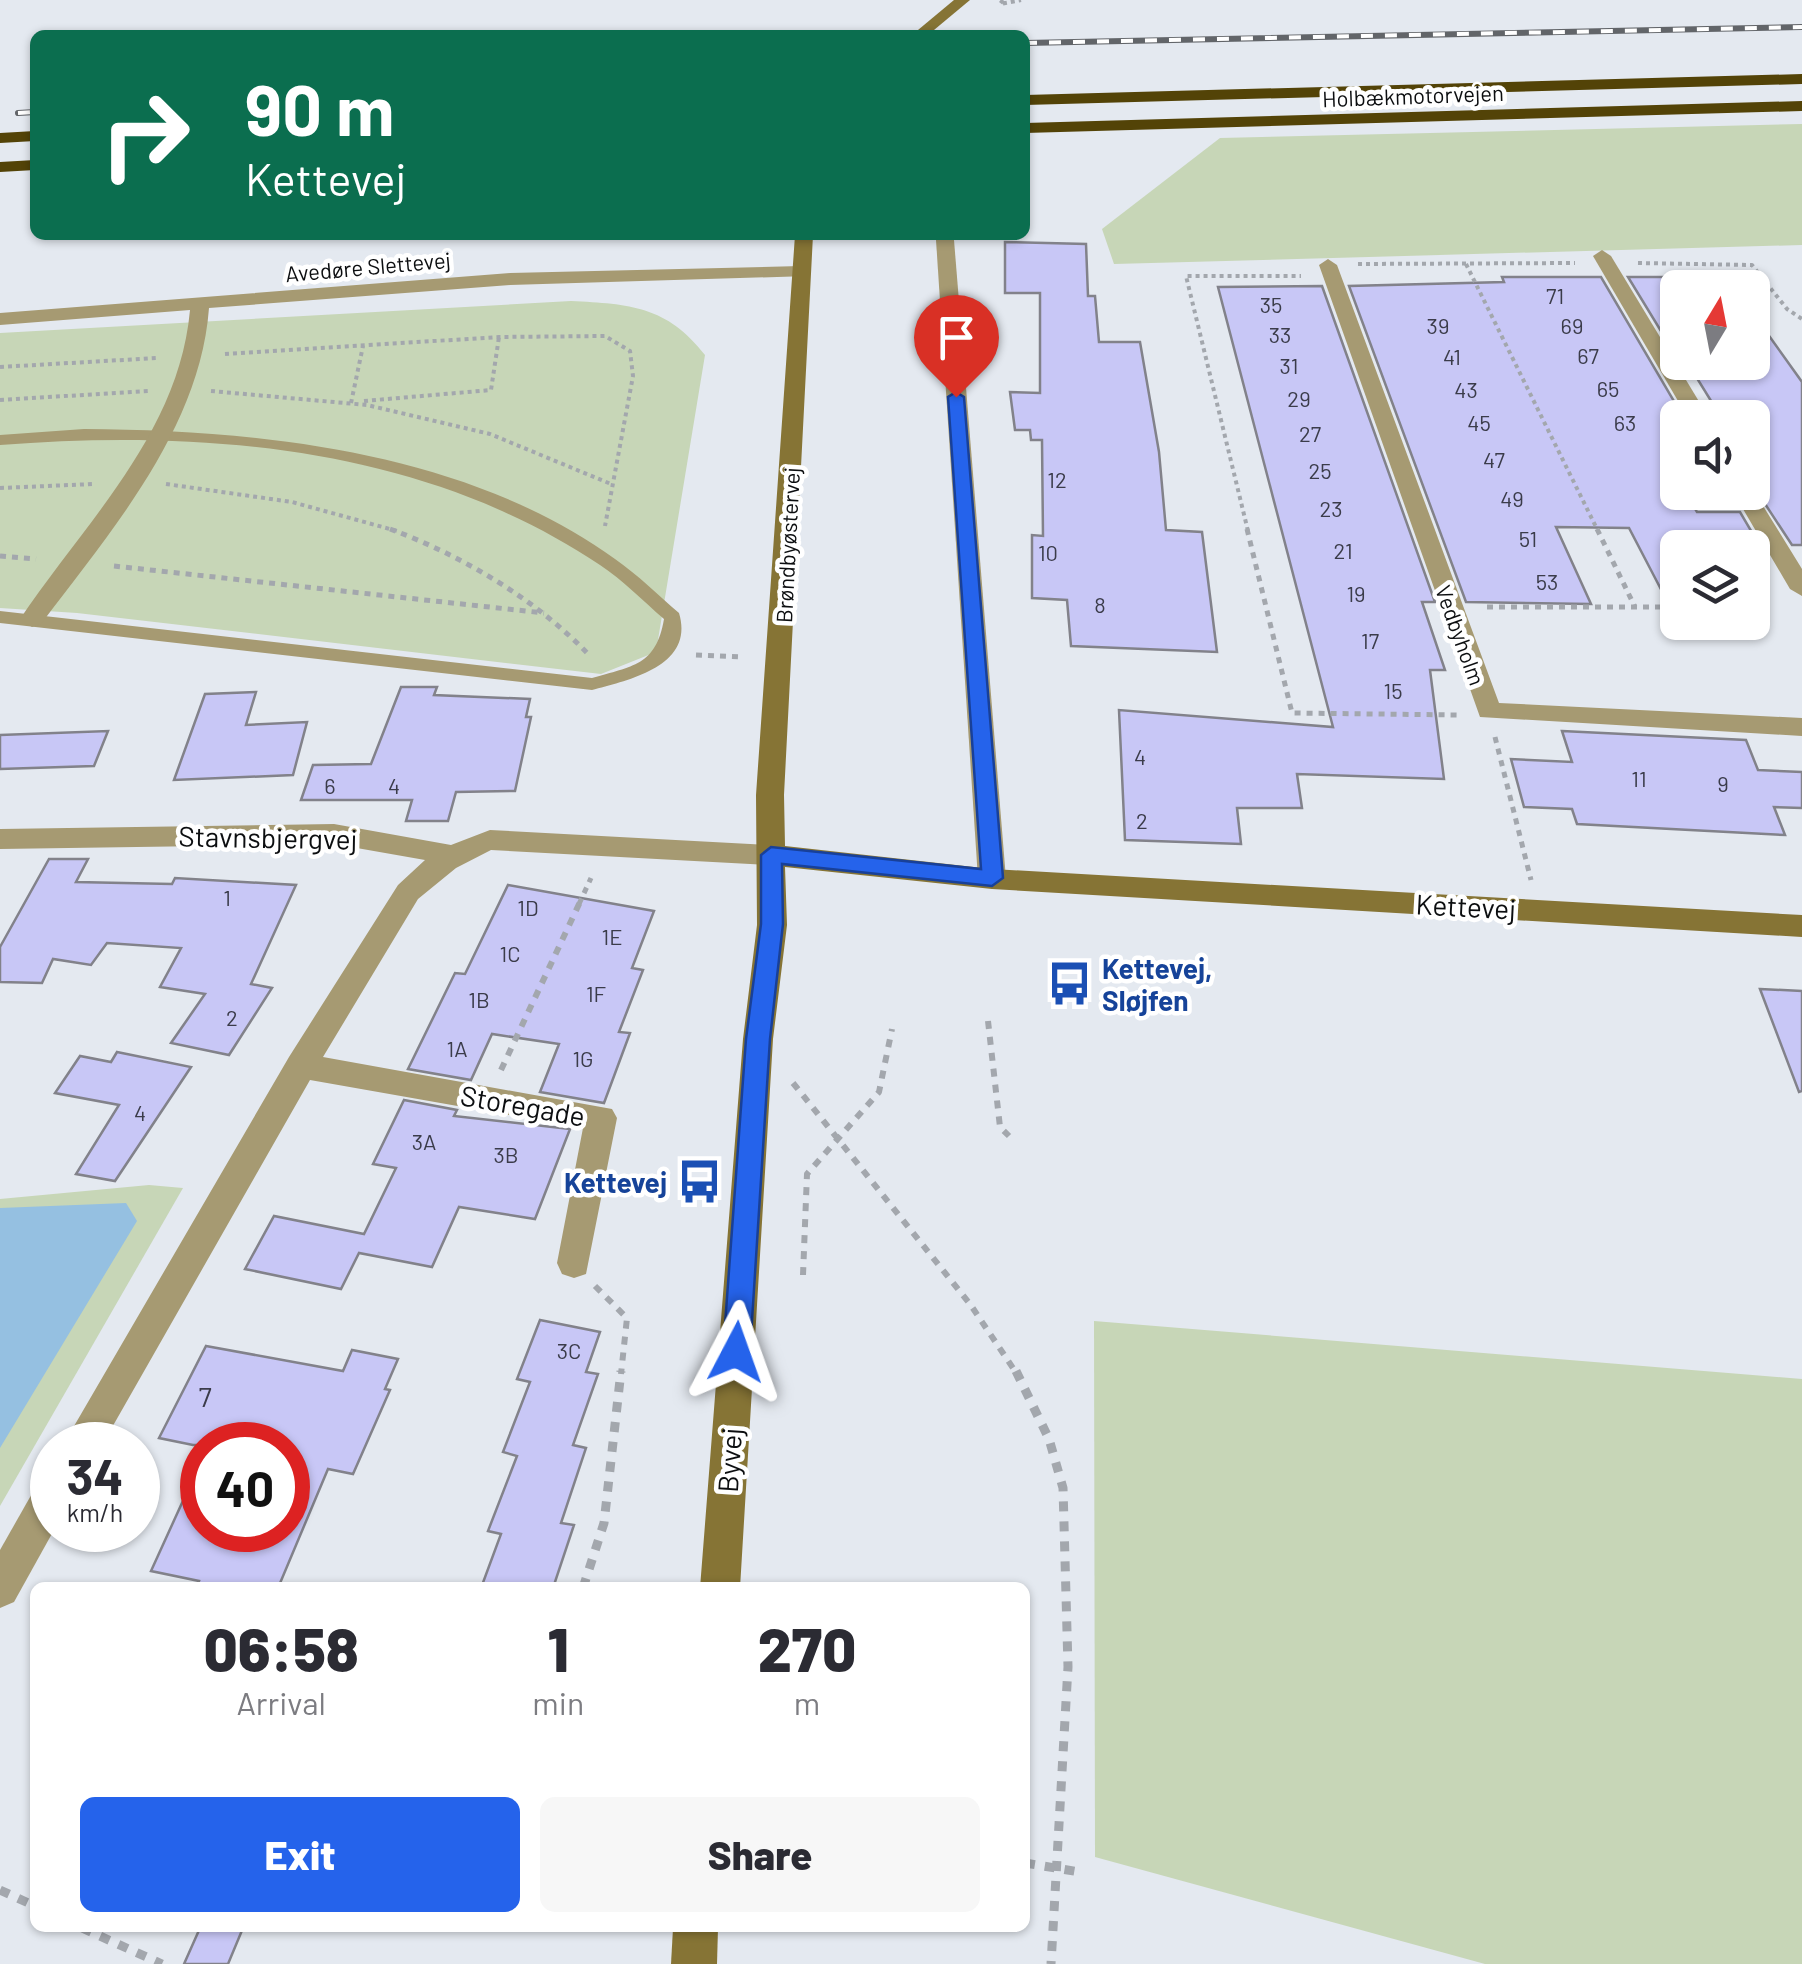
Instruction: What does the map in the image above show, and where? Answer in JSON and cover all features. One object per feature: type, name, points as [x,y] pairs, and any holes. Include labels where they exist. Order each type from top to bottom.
[{"type":"highway","name":"Holbækmotorvejen","points":[[1030,100],[1802,79]]},
{"type":"highway","name":"Holbækmotorvejen","points":[[1030,128],[1802,106]]},
{"type":"highway","points":[[0,138],[30,136]]},
{"type":"highway","points":[[0,167],[30,165]]},
{"type":"street","points":[[925,30],[963,0]]},
{"type":"street","name":"Brøndbyøstervej","points":[[771,855],[770,795],[803,240]]},
{"type":"street","points":[[945,240],[992,878]]},
{"type":"street","points":[[1602,256],[1688,400]]},
{"type":"street","name":"Vedbyholm","points":[[1330,270],[1488,711],[1802,727]]},
{"type":"street","name":"Avedøre Slettevej","points":[[0,319],[510,279],[800,272]]},
{"type":"street","points":[[32,619],[129,484],[159,433],[194,356],[200,306]]},
{"type":"street","points":[[1755,510],[1802,589]]},
{"type":"street","name":"Stavnsbjergvej","points":[[0,838],[334,834],[452,855],[490,840],[508,839],[771,855]]},
{"type":"street","points":[[95,1422],[300,1066],[408,892],[452,855]]},
{"type":"street","name":"Kettevej","points":[[771,855],[992,878],[1802,926]]},
{"type":"street","name":"Byvej","points":[[720,1582],[758,1039],[772,924],[771,855]]},
{"type":"street","name":"Storegade","points":[[300,1066],[601,1118],[574,1263]]},
{"type":"street","points":[[0,1588],[30,1535]]},
{"type":"street","points":[[694,1964],[696,1932]]},
{"type":"lane","points":[[0,440],[159,433],[234,437],[336,453],[428,478],[552,528],[600,557],[673,618],[671,644],[658,664],[592,684],[0,617]]},
{"type":"path","points":[[1002,0],[1000,4],[1022,0]]},
{"type":"path","points":[[1466,264],[1635,608]]},
{"type":"path","points":[[1330,270],[1186,276],[1292,713],[1466,716],[1488,711],[1539,910]]},
{"type":"path","points":[[0,367],[499,337],[606,336],[630,351],[633,376],[600,557]]},
{"type":"path","points":[[351,403],[491,390],[499,337]]},
{"type":"path","points":[[351,403],[363,346]]},
{"type":"path","points":[[0,400],[84,392],[180,390],[351,403],[490,434],[612,484]]},
{"type":"path","points":[[0,488],[129,484],[278,497],[365,519],[449,551],[545,614],[612,678]]},
{"type":"path","points":[[0,556],[545,614]]},
{"type":"path","points":[[1451,608],[1660,608]]},
{"type":"path","points":[[664,654],[781,658]]},
{"type":"path","points":[[488,1099],[606,845]]},
{"type":"path","points":[[988,1021],[1000,1127],[1010,1136]]},
{"type":"path","points":[[803,1274],[807,1174],[879,1092],[892,1028]]},
{"type":"path","points":[[758,1039],[970,1304],[1015,1369],[1049,1440],[1063,1488],[1068,1549],[1068,1667],[1051,1964]]},
{"type":"path","points":[[574,1263],[626,1318],[604,1524],[584,1582]]},
{"type":"path","points":[[1030,1864],[1080,1872]]},
{"type":"path","points":[[0,1890],[30,1904]]},
{"type":"path","points":[[91,1932],[162,1964]]},
{"type":"green space","points":[[1802,124],[1802,245],[1114,264],[1102,229],[1220,138]]},
{"type":"green space","points":[[571,301],[629,306],[661,317],[705,355],[656,652],[601,674],[77,613],[0,608],[0,333]]},
{"type":"green space","points":[[149,1185],[183,1188],[48,1422],[30,1422],[30,1454],[0,1506],[0,1199]]},
{"type":"green space","points":[[1094,1321],[1802,1379],[1802,1964],[1485,1964],[1095,1857]]},
{"type":"water","points":[[126,1203],[137,1221],[0,1448],[0,1208]]},
{"type":"building","points":[[1005,242],[1086,244],[1088,296],[1095,296],[1099,342],[1140,342],[1159,452],[1166,530],[1202,532],[1217,652],[1071,646],[1067,600],[1032,598],[1032,535],[1043,536],[1042,440],[1031,440],[1030,430],[1015,430],[1010,392],[1040,393],[1040,293],[1005,293]]},
{"type":"building","points":[[1502,277],[1601,277],[1673,400],[1660,400],[1660,510],[1740,512],[1751,530],[1660,530],[1660,587],[1629,528],[1556,527],[1591,604],[1466,602],[1349,286],[1504,282]]},
{"type":"building","points":[[1628,277],[1660,277],[1660,329]]},
{"type":"building","points":[[1322,286],[1435,602],[1422,602],[1445,670],[1430,670],[1444,779],[1297,774],[1302,808],[1237,808],[1241,844],[1125,840],[1119,710],[1333,727],[1218,287]]},
{"type":"building","points":[[1770,337],[1802,382],[1802,545],[1792,545],[1769,510],[1770,400],[1710,400],[1698,380],[1770,380]]},
{"type":"building","points":[[401,687],[437,687],[434,695],[530,699],[526,717],[531,717],[515,791],[456,792],[448,821],[406,821],[412,800],[301,800],[313,765],[371,764]]},
{"type":"building","points":[[256,692],[246,725],[307,722],[293,775],[174,780],[205,694]]},
{"type":"building","points":[[108,731],[94,766],[0,769],[0,735]]},
{"type":"building","points":[[1562,731],[1746,740],[1758,770],[1802,772],[1802,808],[1774,807],[1785,835],[1577,824],[1572,809],[1524,807],[1511,759],[1572,762]]},
{"type":"building","points":[[49,859],[88,859],[76,882],[172,884],[175,878],[296,885],[251,984],[272,988],[229,1055],[171,1043],[205,994],[160,987],[181,948],[107,943],[91,965],[53,959],[42,983],[0,982],[0,947]]},
{"type":"building","points":[[508,885],[654,911],[632,968],[643,970],[619,1032],[630,1033],[604,1103],[540,1092],[559,1044],[492,1034],[471,1080],[408,1069],[455,973],[465,974]]},
{"type":"building","points":[[1760,989],[1802,991],[1802,1091],[1799,1092]]},
{"type":"building","points":[[117,1052],[191,1067],[115,1181],[76,1174],[119,1105],[55,1093],[80,1056],[111,1062]]},
{"type":"building","points":[[404,1100],[457,1110],[454,1116],[570,1129],[535,1219],[459,1207],[432,1267],[359,1253],[341,1289],[245,1269],[274,1216],[364,1234],[396,1168],[373,1164]]},
{"type":"building","points":[[540,1320],[600,1332],[586,1372],[598,1374],[573,1445],[586,1448],[561,1523],[574,1525],[555,1582],[483,1582],[501,1534],[488,1531],[517,1456],[503,1452],[530,1382],[517,1379]]},
{"type":"building","points":[[206,1346],[343,1371],[352,1350],[398,1359],[385,1389],[390,1390],[353,1474],[328,1469],[310,1512],[310,1422],[180,1422],[180,1442],[160,1436]]},
{"type":"building","points":[[180,1507],[180,1552],[293,1552],[281,1582],[199,1582],[151,1571]]},
{"type":"building","points":[[198,1932],[241,1932],[228,1964],[184,1964]]},
{"type":"railway","points":[[1030,43],[1802,27]]},
{"type":"railway","points":[[18,113],[30,112]]},
{"type":"place","name":"Kettevej, Sløjfen","points":[[1069,984]]},
{"type":"place","name":"Kettevej","points":[[700,1182]]},
{"type":"route","points":[[736,1352],[758,1039],[772,924],[771,855],[992,878],[956,397]]}]
